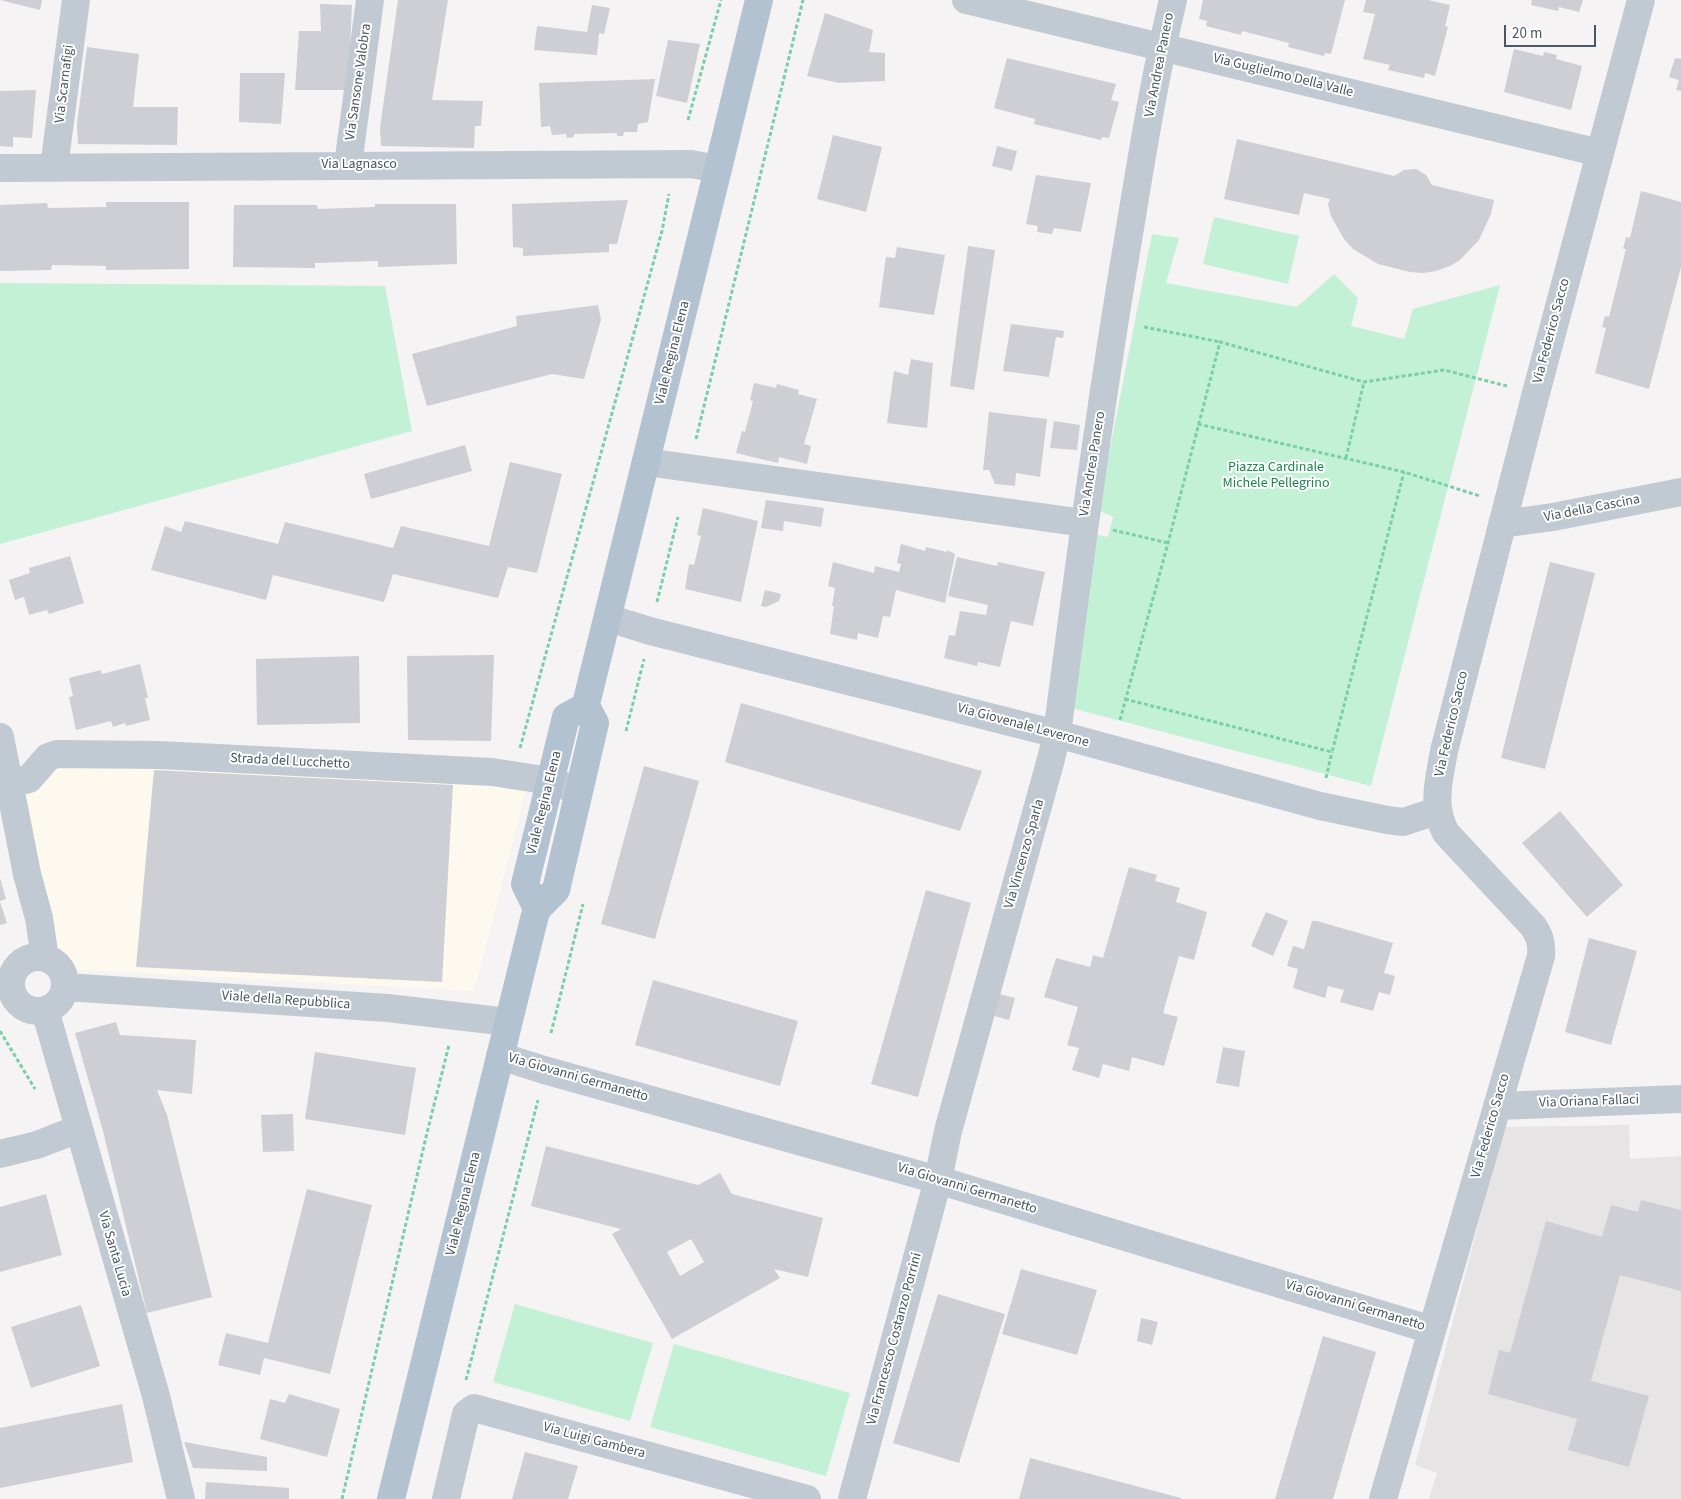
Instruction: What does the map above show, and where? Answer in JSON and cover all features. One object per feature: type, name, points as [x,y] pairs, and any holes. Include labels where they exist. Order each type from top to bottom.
[{"type":"main road","name":"Viale Regina Elena","points":[[391,1499],[536,909],[525,884],[566,718],[586,706],[758,0]]},
{"type":"main road","points":[[536,909],[556,890],[595,723],[586,706]]},
{"type":"street","name":"Via Scarnafigi","points":[[54,167],[76,0]]},
{"type":"street","name":"Via Sansone Valobra","points":[[348,165],[370,0]]},
{"type":"street","name":"Via Guglielmo Della Valle","points":[[966,0],[1600,154]]},
{"type":"street","name":"Via Andrea Panero","points":[[646,462],[1084,523],[1114,320],[1162,47],[1173,0]]},
{"type":"street","name":"Via Federico Sacco","points":[[1383,1499],[1498,1106],[1542,945],[1539,934],[1533,926],[1446,833],[1437,811],[1437,788],[1444,750],[1504,514],[1641,0]]},
{"type":"street","name":"Via Lagnasco","points":[[0,168],[692,164],[718,169]]},
{"type":"street","name":"Via della Cascina","points":[[1504,514],[1552,517],[1681,492]]},
{"type":"street","name":"Via Vincenzo Sparla","points":[[938,1180],[948,1131],[1052,759],[1057,734],[1084,523]]},
{"type":"street","name":"Via Giovenale Leverone","points":[[608,618],[660,633],[1057,734],[1320,806],[1403,822],[1437,811]]},
{"type":"street","points":[[0,736],[27,874],[40,924],[12,977],[6,992],[29,1010],[45,1010],[52,1007],[63,995],[65,987],[64,977],[60,969],[54,962],[22,960]]},
{"type":"street","name":"Strada del Lucchetto","points":[[10,783],[29,779],[48,757],[57,754],[159,755],[512,775],[579,790]]},
{"type":"street","name":"Viale della Repubblica","points":[[65,987],[388,1008],[508,1022]]},
{"type":"street","name":"Via Santa Lucia","points":[[45,1010],[156,1396],[181,1499]]},
{"type":"street","name":"Via Giovanni Germanetto","points":[[500,1056],[938,1180],[1432,1330]]},
{"type":"street","name":"Via Oriana Fallaci","points":[[1498,1106],[1681,1099]]},
{"type":"street","points":[[0,1154],[37,1145],[78,1129]]},
{"type":"street","name":"Via Francesco Costanzo Porrini","points":[[852,1499],[938,1180]]},
{"type":"street","name":"Via Luigi Gambera","points":[[446,1499],[466,1414],[474,1408],[807,1499]]},
{"type":"path","points":[[688,120],[721,0]]},
{"type":"path","points":[[695,445],[803,0]]},
{"type":"path","points":[[512,775],[662,231],[669,191]]},
{"type":"path","points":[[1114,320],[1220,342],[1364,382],[1444,370],[1536,393]]},
{"type":"path","points":[[1113,750],[1220,342]]},
{"type":"path","points":[[1346,458],[1364,382]]},
{"type":"path","points":[[1198,424],[1404,472],[1504,514]]},
{"type":"path","points":[[1125,699],[1332,752],[1404,472]]},
{"type":"path","points":[[655,609],[678,517]]},
{"type":"path","points":[[1084,523],[1168,543]]},
{"type":"path","points":[[0,1031],[39,1095]]},
{"type":"path","points":[[342,1499],[426,1137],[450,1044]]},
{"type":"path","points":[[464,1388],[478,1326],[538,1100]]},
{"type":"shaded area","points":[[107,763],[528,782],[474,991],[60,969],[25,788],[56,765]]},
{"type":"shaded area","points":[[1629,1125],[1630,1159],[1681,1156],[1681,1499],[1429,1499],[1437,1473],[1415,1465],[1504,1127]]},
{"type":"green space","points":[[1214,217],[1299,236],[1288,284],[1203,264]]},
{"type":"green space","name":"Piazza Cardinale Michele Pellegrino","points":[[1152,234],[1179,238],[1166,283],[1297,307],[1334,274],[1358,298],[1351,326],[1404,339],[1413,309],[1500,285],[1371,786],[1071,708],[1093,534],[1108,537],[1113,517],[1098,510]]},
{"type":"green space","points":[[0,283],[385,286],[412,431],[0,544]]},
{"type":"green space","points":[[515,1304],[653,1343],[630,1421],[493,1382]]},
{"type":"green space","points":[[674,1344],[850,1393],[826,1476],[650,1427]]},
{"type":"building","points":[[0,0],[42,0],[40,10]]},
{"type":"building","points":[[398,0],[448,0],[432,100],[483,101],[481,126],[475,126],[474,148],[381,146],[380,128]]},
{"type":"building","points":[[1203,0],[1345,0],[1331,54],[1325,53],[1324,56],[1288,47],[1289,43],[1242,31],[1241,35],[1206,26],[1207,21],[1199,19]]},
{"type":"building","points":[[1366,0],[1428,0],[1450,5],[1445,26],[1448,27],[1435,76],[1425,73],[1424,78],[1388,70],[1390,65],[1363,59],[1375,14],[1363,12]]},
{"type":"building","points":[[1532,0],[1583,0],[1579,12],[1559,7],[1558,11],[1531,5]]},
{"type":"building","points":[[320,4],[352,5],[348,90],[295,90],[299,31],[321,31]]},
{"type":"building","points":[[592,5],[610,8],[604,34],[599,33],[597,55],[534,50],[537,26],[587,32]]},
{"type":"building","points":[[825,13],[873,30],[869,52],[885,53],[885,81],[839,83],[807,76]]},
{"type":"building","points":[[668,40],[700,44],[687,103],[656,96]]},
{"type":"building","points":[[87,47],[139,54],[133,107],[178,107],[177,145],[78,144],[77,124]]},
{"type":"building","points":[[1514,49],[1543,56],[1544,52],[1557,55],[1556,59],[1582,66],[1571,110],[1504,92]]},
{"type":"building","points":[[1007,58],[1116,84],[1111,100],[1119,102],[1109,138],[1102,137],[1101,140],[1034,124],[1035,119],[994,108]]},
{"type":"building","points":[[1675,58],[1681,59],[1681,91],[1676,90],[1679,80],[1669,77]]},
{"type":"building","points":[[240,73],[285,73],[281,124],[239,122]]},
{"type":"building","points":[[655,79],[648,122],[638,124],[637,132],[624,132],[623,136],[617,136],[617,133],[574,134],[574,137],[567,138],[566,134],[552,135],[550,126],[541,127],[539,83]]},
{"type":"building","points":[[36,90],[32,138],[13,137],[13,147],[0,146],[0,91]]},
{"type":"building","points":[[833,135],[882,147],[866,212],[817,199]]},
{"type":"building","points":[[1237,139],[1394,176],[1404,170],[1416,169],[1426,175],[1432,185],[1494,200],[1491,214],[1479,240],[1460,260],[1450,266],[1423,273],[1410,272],[1378,264],[1353,249],[1344,239],[1331,216],[1328,204],[1330,199],[1304,193],[1299,215],[1224,199]]},
{"type":"building","points":[[997,146],[1017,151],[1012,171],[992,166]]},
{"type":"building","points":[[1036,175],[1091,183],[1081,232],[1054,228],[1052,234],[1037,232],[1038,226],[1026,224]]},
{"type":"building","points":[[1641,191],[1681,202],[1681,267],[1649,389],[1595,373],[1606,328],[1602,327],[1605,316],[1609,317],[1626,249],[1623,249],[1626,237],[1630,238]]},
{"type":"building","points":[[628,200],[617,244],[609,244],[609,252],[523,256],[523,248],[513,247],[512,204]]},
{"type":"building","points":[[106,202],[189,202],[189,269],[106,270],[106,266],[52,265],[51,270],[0,271],[0,205],[47,203],[48,208],[106,207]]},
{"type":"building","points":[[375,204],[456,204],[457,264],[378,267],[378,261],[315,263],[315,268],[233,267],[234,205],[317,205],[318,209],[375,207]]},
{"type":"building","points":[[968,246],[995,250],[974,390],[950,386]]},
{"type":"building","points":[[897,247],[945,255],[934,315],[879,307],[886,257],[895,258]]},
{"type":"building","points":[[598,305],[601,320],[584,379],[552,374],[427,406],[412,354],[517,326],[516,316]]},
{"type":"building","points":[[1011,324],[1064,331],[1063,338],[1056,337],[1049,377],[1003,371]]},
{"type":"building","points":[[911,359],[933,363],[927,428],[887,423],[894,371],[908,375]]},
{"type":"building","points":[[754,383],[776,388],[777,384],[799,390],[798,394],[817,399],[804,444],[811,446],[807,464],[779,457],[778,463],[736,453],[742,431],[745,432],[753,401],[750,400]]},
{"type":"building","points":[[989,412],[1047,419],[1040,477],[1016,473],[1015,486],[995,484],[989,470],[983,470]]},
{"type":"building","points":[[1054,421],[1080,425],[1077,450],[1050,448]]},
{"type":"building","points":[[465,445],[472,471],[371,499],[364,474]]},
{"type":"building","points":[[510,462],[562,474],[537,573],[508,567],[498,598],[393,574],[384,602],[273,575],[266,600],[151,570],[165,526],[181,532],[185,521],[278,544],[285,522],[393,548],[401,526],[489,546]]},
{"type":"building","points":[[766,500],[824,508],[821,527],[784,521],[783,531],[761,528]]},
{"type":"building","points":[[703,508],[758,521],[741,602],[685,589],[689,564],[694,565],[701,536],[697,535]]},
{"type":"building","points":[[901,544],[925,551],[926,547],[947,552],[947,550],[955,554],[945,603],[896,590],[890,617],[883,616],[878,638],[858,633],[857,640],[830,634],[835,588],[828,586],[833,562],[874,573],[875,566],[899,572],[901,564],[897,563]]},
{"type":"building","points":[[70,556],[84,603],[49,614],[47,610],[29,615],[24,597],[15,600],[9,580],[30,573],[29,568]]},
{"type":"building","points":[[957,557],[997,566],[998,562],[1045,572],[1033,626],[1011,621],[1000,667],[978,662],[977,666],[944,658],[949,635],[955,636],[960,611],[986,615],[988,605],[948,596]]},
{"type":"building","points":[[1550,562],[1595,573],[1545,769],[1501,758]]},
{"type":"building","points":[[765,590],[781,594],[779,601],[766,607],[761,606]]},
{"type":"building","points":[[494,655],[491,741],[408,740],[407,656]]},
{"type":"building","points":[[359,656],[360,723],[257,725],[256,659]]},
{"type":"building","points":[[140,664],[148,698],[145,698],[150,720],[126,726],[125,723],[113,727],[111,721],[76,730],[69,697],[73,696],[69,678],[101,670],[102,674]]},
{"type":"building","points":[[741,703],[982,771],[960,831],[725,762]]},
{"type":"building","points":[[644,766],[699,781],[655,939],[601,924]]},
{"type":"building","points":[[154,770],[453,785],[442,982],[136,967]]},
{"type":"building","points":[[1560,811],[1623,885],[1587,917],[1522,843]]},
{"type":"building","points":[[1129,867],[1157,875],[1155,881],[1180,888],[1176,902],[1207,912],[1194,960],[1179,956],[1163,1013],[1178,1017],[1164,1066],[1132,1057],[1129,1071],[1103,1064],[1099,1078],[1072,1070],[1079,1048],[1067,1045],[1078,1007],[1044,997],[1056,958],[1090,967],[1093,955],[1103,958]]},
{"type":"building","points":[[0,878],[6,899],[0,901]]},
{"type":"building","points":[[926,890],[971,903],[918,1097],[871,1084]]},
{"type":"building","points":[[0,902],[7,923],[0,925]]},
{"type":"building","points":[[1266,912],[1288,921],[1273,956],[1251,946]]},
{"type":"building","points":[[1312,921],[1393,943],[1384,973],[1395,976],[1390,995],[1379,992],[1373,1011],[1340,1002],[1344,990],[1328,986],[1325,998],[1293,988],[1298,969],[1287,966],[1293,946],[1304,949]]},
{"type":"building","points":[[1589,938],[1637,951],[1611,1045],[1565,1032]]},
{"type":"building","points":[[653,980],[798,1021],[780,1086],[635,1045]]},
{"type":"building","points":[[999,994],[1015,998],[1009,1020],[994,1016]]},
{"type":"building","points":[[116,1022],[120,1035],[196,1040],[192,1094],[157,1090],[167,1115],[212,1297],[147,1313],[103,1131],[75,1033]]},
{"type":"building","points":[[1223,1047],[1245,1051],[1239,1087],[1216,1083]]},
{"type":"building","points":[[315,1052],[416,1068],[405,1135],[305,1119]]},
{"type":"building","points":[[293,1114],[294,1151],[263,1152],[261,1115]]},
{"type":"building","points":[[546,1146],[698,1185],[720,1173],[732,1194],[823,1218],[808,1277],[774,1269],[780,1278],[672,1339],[612,1234],[621,1229],[531,1206]],"holes":[[[691,1239],[704,1262],[680,1276],[667,1252]]]},
{"type":"building","points":[[307,1189],[372,1205],[330,1374],[264,1358],[260,1375],[218,1365],[226,1333],[268,1343]]},
{"type":"building","points":[[46,1194],[62,1255],[0,1272],[0,1207]]},
{"type":"building","points":[[1641,1200],[1681,1210],[1681,1291],[1620,1275],[1591,1381],[1649,1396],[1629,1467],[1568,1450],[1577,1419],[1488,1394],[1499,1350],[1510,1353],[1546,1221],[1602,1237],[1611,1205],[1638,1212]]},
{"type":"building","points":[[1021,1269],[1097,1290],[1077,1355],[1002,1334]]},
{"type":"building","points":[[938,1294],[1005,1314],[959,1463],[893,1443]]},
{"type":"building","points":[[81,1305],[100,1366],[31,1388],[11,1327]]},
{"type":"building","points":[[1141,1318],[1158,1322],[1152,1345],[1137,1341]]},
{"type":"building","points":[[1323,1336],[1376,1352],[1333,1499],[1275,1499]]},
{"type":"building","points":[[289,1394],[340,1409],[327,1457],[260,1439],[270,1399],[285,1403]]},
{"type":"building","points":[[122,1404],[133,1462],[0,1488],[0,1428]]},
{"type":"building","points":[[184,1442],[267,1457],[267,1471],[193,1468]]},
{"type":"building","points":[[525,1452],[578,1466],[568,1499],[512,1499]]},
{"type":"building","points":[[1030,1458],[1181,1498],[1181,1499],[1019,1499]]},
{"type":"building","points":[[206,1482],[289,1488],[289,1499],[205,1499]]}]
